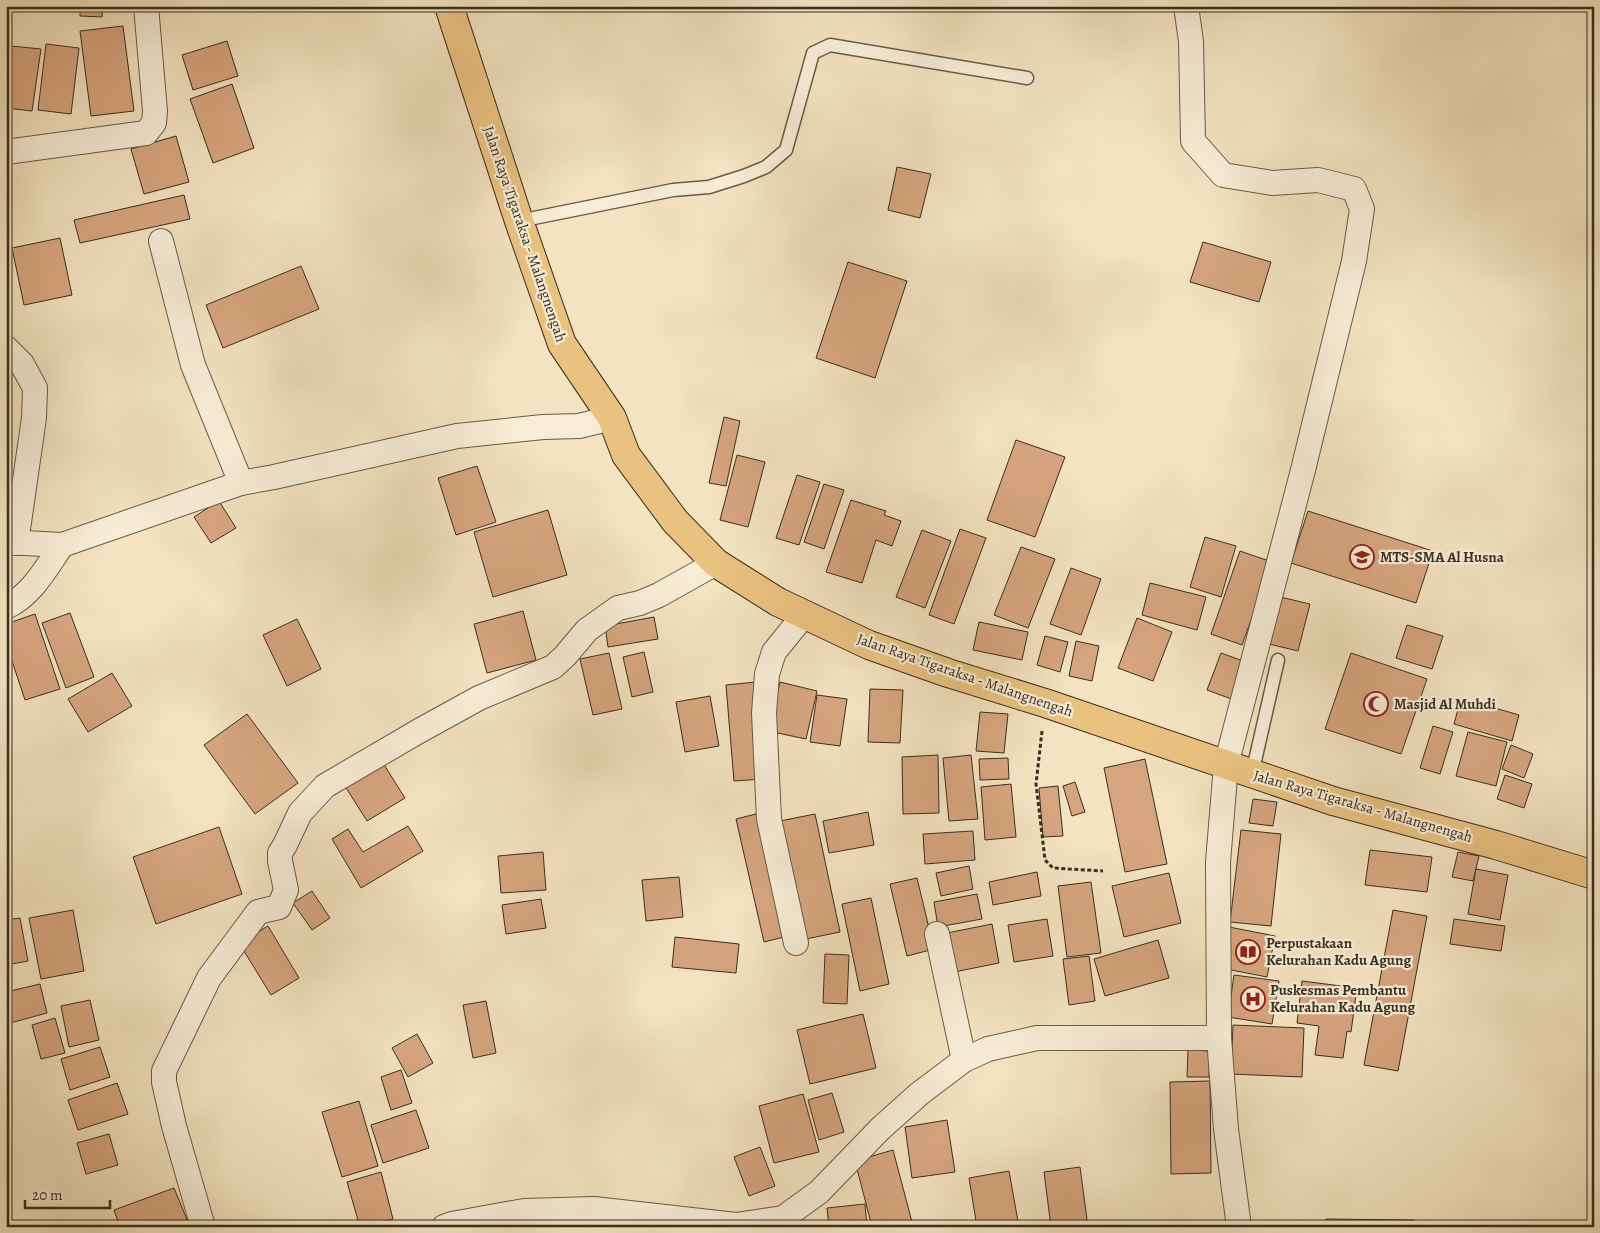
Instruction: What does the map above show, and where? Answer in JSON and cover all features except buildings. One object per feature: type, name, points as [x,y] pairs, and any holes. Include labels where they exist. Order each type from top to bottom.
[{"type":"main road","name":"Jalan Raya Tigaraksa - Malangnengah","points":[[448,6],[562,344],[612,418],[626,455],[675,521],[716,563],[778,602],[869,645],[1333,801],[1496,845],[1594,875]]},
{"type":"street","points":[[6,152],[146,133],[154,123],[155,111],[146,6]]},
{"type":"street","points":[[1186,6],[1192,41],[1193,141],[1222,175],[1272,183],[1318,180],[1354,189],[1362,209],[1354,261],[1345,299],[1303,470],[1226,764],[1218,862],[1219,1038],[1226,1129],[1239,1227]]},
{"type":"street","points":[[161,241],[194,365],[242,483]]},
{"type":"street","points":[[6,348],[22,364],[35,388],[34,418],[11,542],[62,545],[242,483],[457,436],[543,427],[579,426],[612,418]]},
{"type":"street","points":[[6,607],[16,602],[36,583],[62,545]]},
{"type":"street","points":[[203,1227],[174,1126],[164,1082],[164,1071],[209,978],[258,912],[279,907],[286,890],[280,853],[300,814],[325,786],[402,741],[479,698],[553,667],[565,656],[586,630],[618,608],[640,603],[659,595],[716,563]]},
{"type":"street","points":[[796,943],[769,819],[764,713],[767,674],[774,652],[804,615]]},
{"type":"street","points":[[937,934],[964,1060]]},
{"type":"street","points":[[444,1227],[524,1211],[594,1209],[736,1225],[784,1218],[819,1192],[880,1128],[919,1094],[964,1060],[988,1049],[1037,1038],[1219,1038]]},
{"type":"lane","points":[[519,221],[673,190],[709,187],[766,167],[786,150],[813,53],[830,44],[1027,78]]},
{"type":"lane","points":[[1252,774],[1278,660]]},
{"type":"path","points":[[1045,703],[1036,784],[1045,860],[1053,868],[1103,871]]},
{"type":"place","name":"MTS-SMA Al Husna","points":[[1362,557]]},
{"type":"place","name":"Masjid Al Muhdi","points":[[1376,704]]},
{"type":"place","name":"Perpustakaan Kelurahan Kadu Agung","points":[[1248,952]]},
{"type":"place","name":"Puskesmas Pembantu Kelurahan Kadu Agung","points":[[1253,999]]}]
